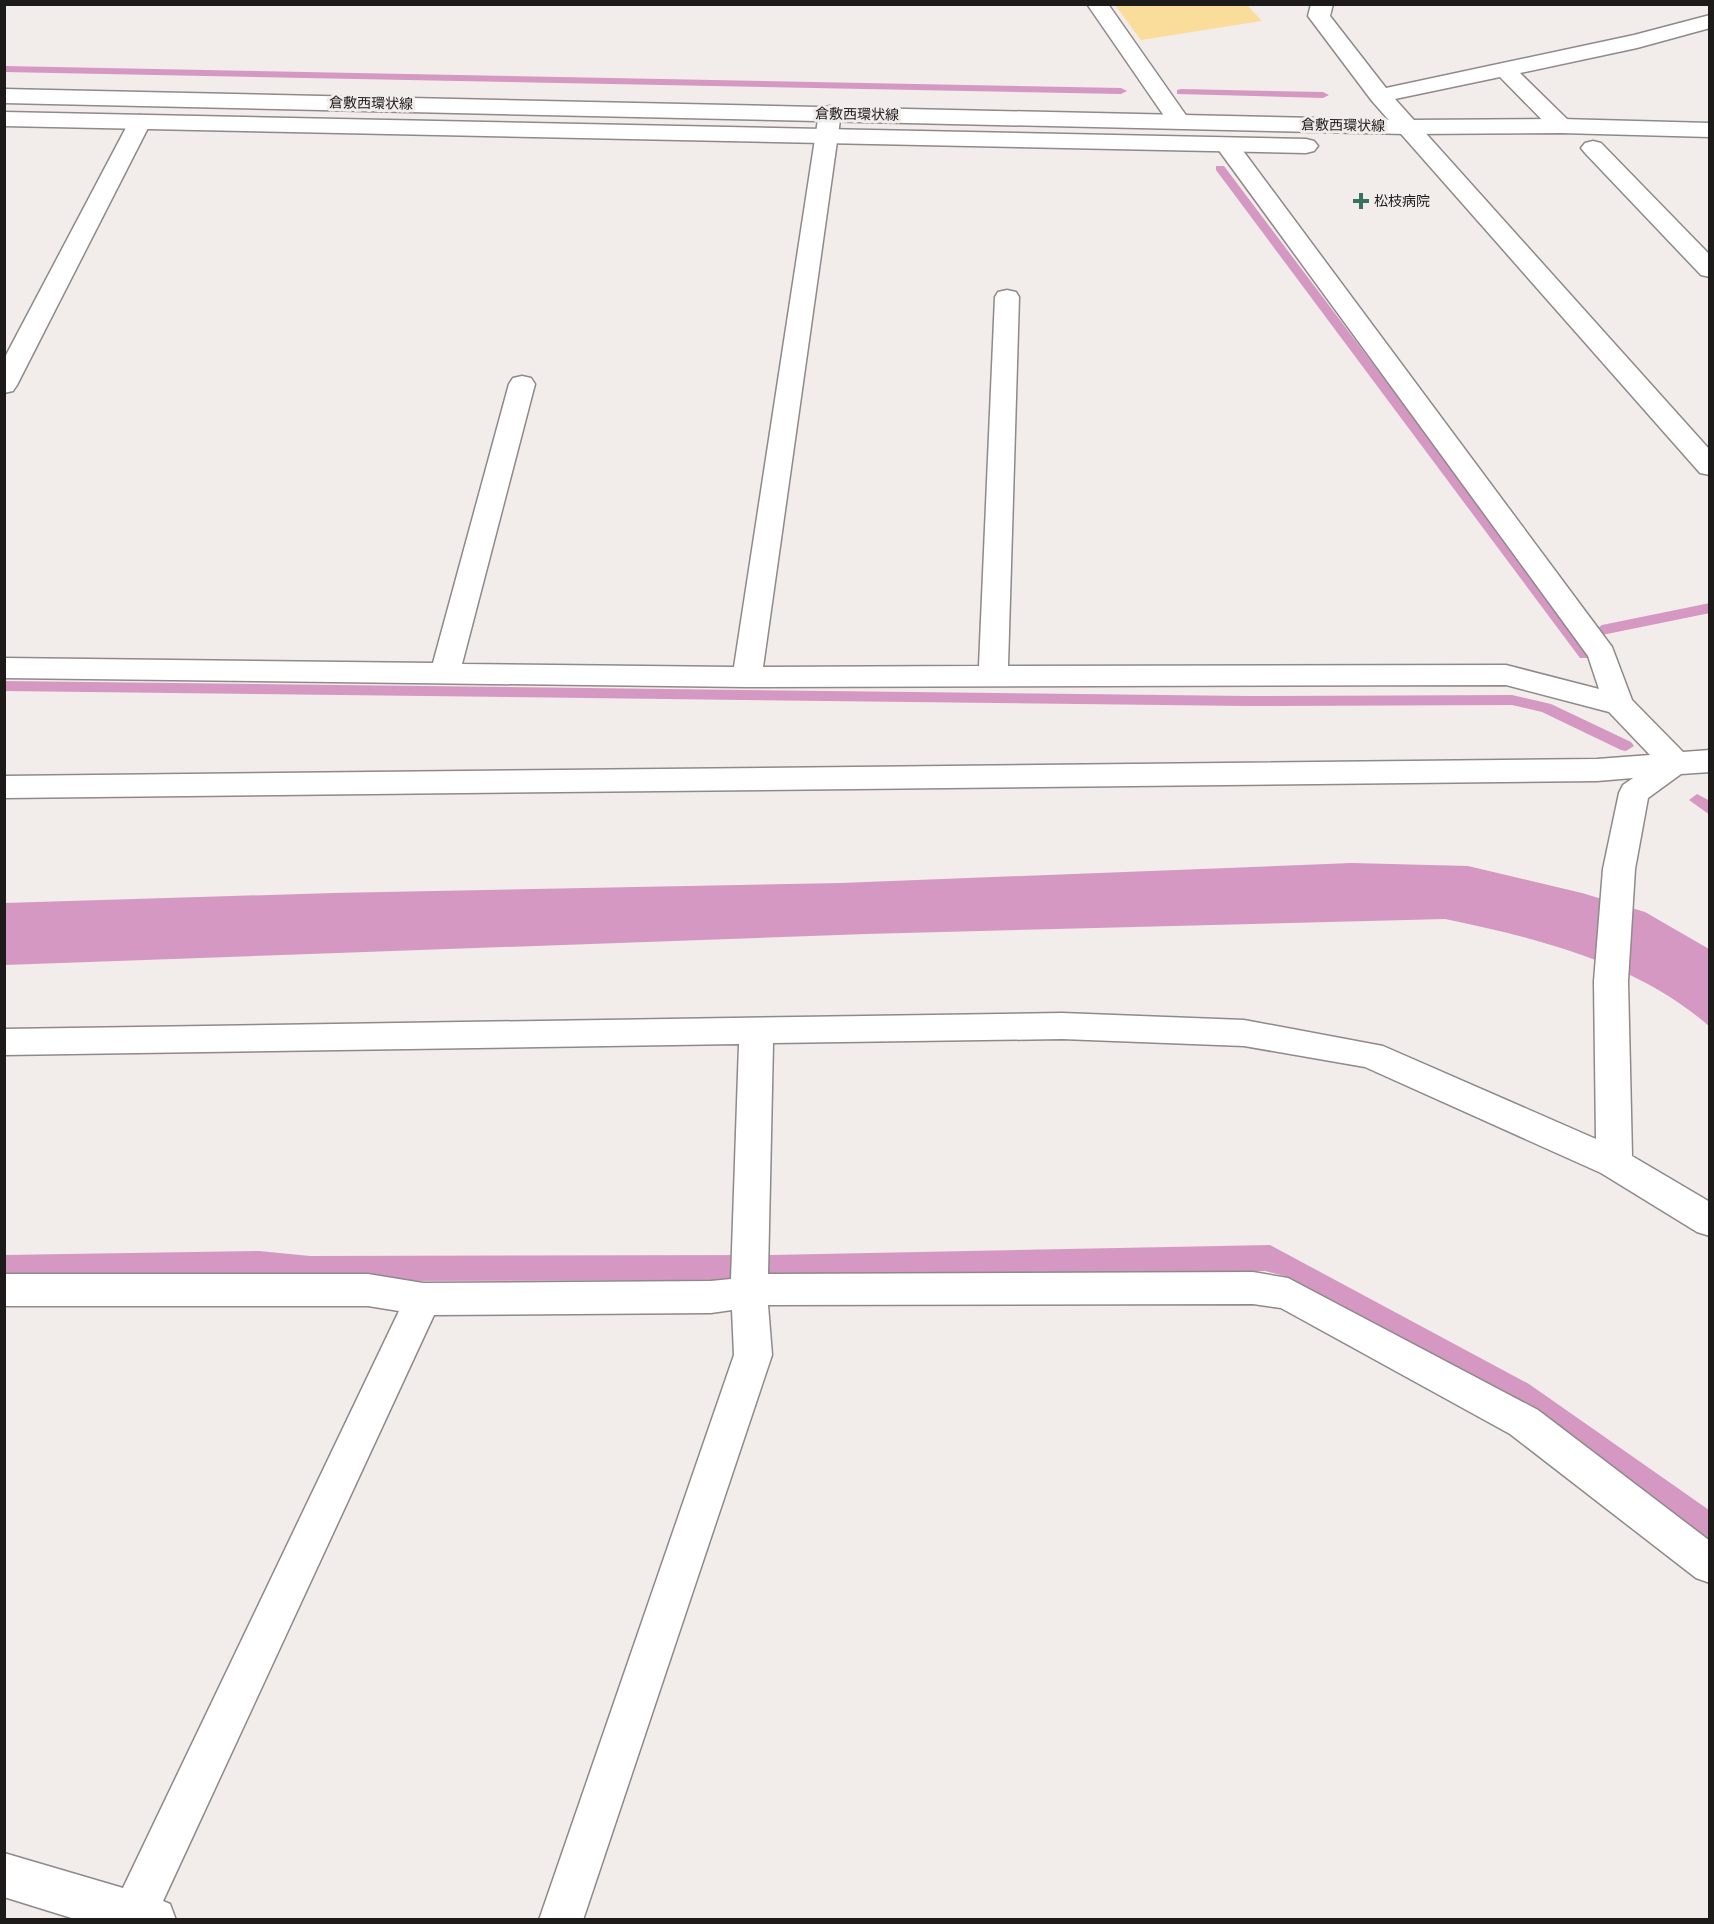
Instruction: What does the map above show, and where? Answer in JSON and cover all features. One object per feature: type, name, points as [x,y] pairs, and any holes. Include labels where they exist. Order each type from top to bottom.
[{"type":"street","points":[[1097,4],[1179,121]]},
{"type":"street","points":[[1322,4],[1319,16],[1380,96],[1710,467]]},
{"type":"street","points":[[1380,96],[1637,41],[1710,21]]},
{"type":"street","points":[[1505,70],[1561,126]]},
{"type":"street","name":"倉敷西環状線","points":[[4,96],[829,125],[1227,146],[1533,148]]},
{"type":"street","name":"倉敷西環状線","points":[[4,119],[140,122],[829,125],[1179,121],[1407,127],[1561,126],[1710,130]]},
{"type":"street","points":[[4,385],[140,122]]},
{"type":"street","points":[[747,677],[829,125]]},
{"type":"street","points":[[1227,146],[1602,654],[1619,704],[1675,762]]},
{"type":"street","points":[[1569,148],[1710,152]]},
{"type":"street","points":[[1593,148],[1710,270]]},
{"type":"street","points":[[993,676],[1007,297]]},
{"type":"street","points":[[445,673],[522,384]]},
{"type":"street","points":[[4,668],[747,677],[1506,675],[1619,704]]},
{"type":"street","points":[[4,787],[1597,770],[1710,761]]},
{"type":"street","points":[[1614,1163],[1611,981],[1619,868],[1634,793],[1675,762]]},
{"type":"street","points":[[4,1042],[1062,1026],[1244,1033],[1371,1055],[1614,1163],[1710,1221]]},
{"type":"street","points":[[561,1920],[753,1355],[750,1275],[756,1031]]},
{"type":"street","points":[[4,1290],[368,1290],[423,1299],[711,1297],[750,1275]]},
{"type":"street","points":[[750,1275],[770,1289],[1253,1288],[1288,1294],[1524,1422],[1710,1565]]},
{"type":"street","points":[[4,1875],[144,1917],[423,1299]]},
{"type":"shaded area","points":[[1115,5],[1247,5],[1262,21],[1141,40]]},
{"type":"shaded area","points":[[1352,863],[1468,866],[1582,893],[1645,912],[1709,949],[1709,1026],[1681,1004],[1618,969],[1550,945],[1445,919],[866,934],[5,965],[4,903],[333,893],[841,883]]},
{"type":"shaded area","points":[[1270,1245],[1529,1384],[1709,1510],[1709,1548],[1535,1419],[1319,1294],[1285,1276],[1265,1271],[771,1280],[5,1282],[4,1255],[259,1251],[310,1256],[771,1255]]},
{"type":"waterway","points":[[4,69],[1121,91]]},
{"type":"waterway","points":[[1181,92],[1323,95]]},
{"type":"waterway","points":[[1220,168],[1585,655]]},
{"type":"waterway","points":[[1602,630],[1710,608]]},
{"type":"waterway","points":[[4,686],[1247,701],[1512,700],[1546,708],[1626,746]]},
{"type":"waterway","points":[[1697,800],[1710,810]]},
{"type":"place","name":"松枝病院","points":[[1361,201]]}]
